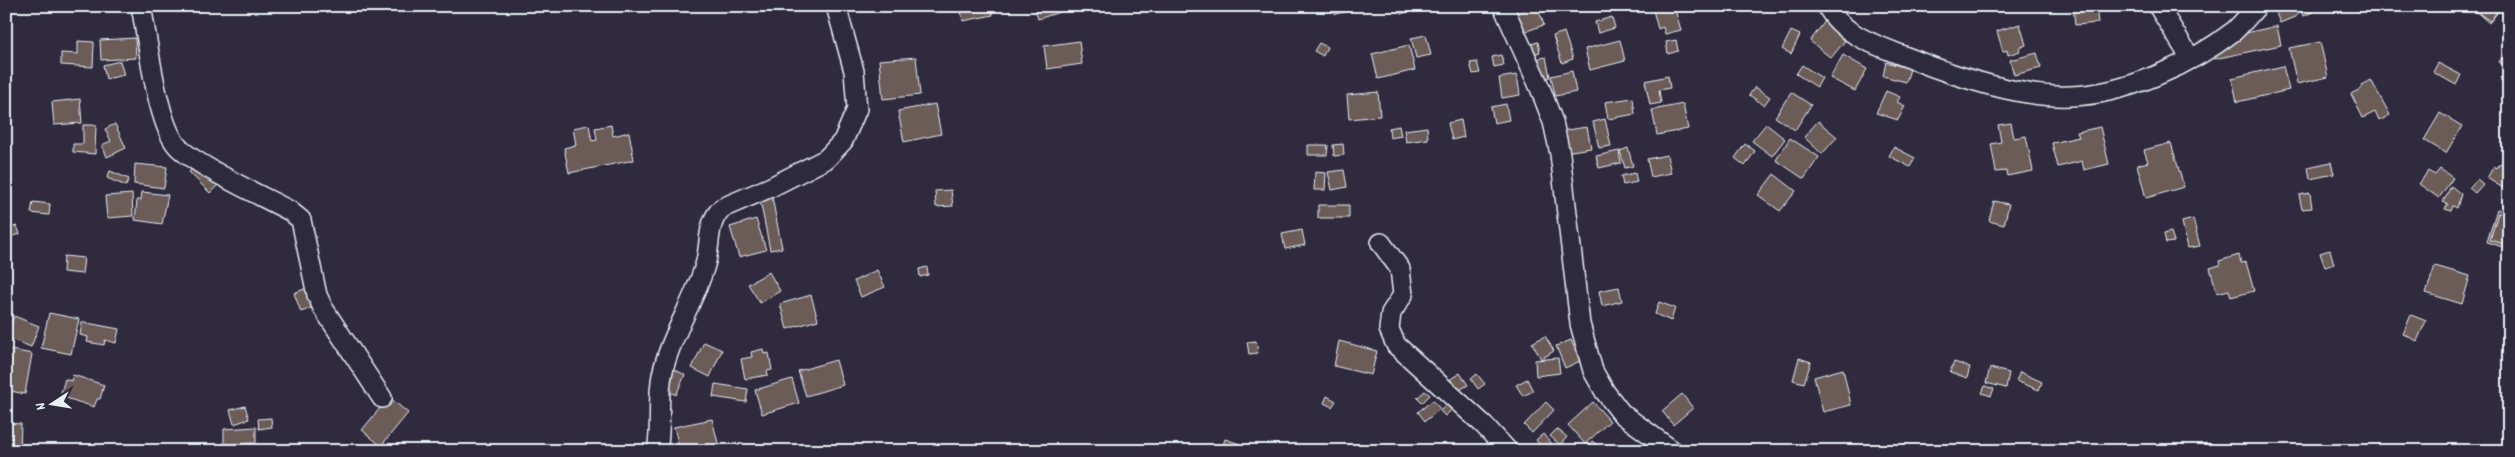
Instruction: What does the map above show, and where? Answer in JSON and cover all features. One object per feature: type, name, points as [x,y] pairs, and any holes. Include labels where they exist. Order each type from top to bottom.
[{"type":"street","points":[[141,6],[165,124],[176,145],[195,160],[290,211],[300,220],[317,295],[323,308],[382,398]]},
{"type":"street","points":[[657,451],[662,374],[674,338],[706,265],[712,222],[717,213],[722,208],[771,187],[826,159],[843,141],[857,109],[854,71],[836,6]]},
{"type":"street","points":[[1503,6],[1540,88],[1553,122],[1560,154],[1580,324],[1593,371],[1605,392],[1622,414],[1673,451]]},
{"type":"street","points":[[1827,6],[1833,17],[1865,41],[1931,67],[2012,90],[2069,96],[2108,92],[2191,59],[2234,31],[2257,6]]},
{"type":"street","points":[[2158,6],[2191,59]]},
{"type":"street","points":[[1381,243],[1400,269],[1402,295],[1391,313],[1389,329],[1396,345],[1484,425],[1508,451]]},
{"type":"building","points":[[960,6],[991,6],[993,15],[963,21]]},
{"type":"building","points":[[1034,6],[1075,6],[1075,7],[1038,19]]},
{"type":"building","points":[[1333,6],[1365,6],[1365,8],[1335,14]]},
{"type":"building","points":[[1397,6],[1412,6],[1413,10],[1401,14]]},
{"type":"building","points":[[1537,6],[1544,25],[1521,33],[1514,14]]},
{"type":"building","points":[[1652,6],[1674,6],[1681,30],[1665,34],[1663,27],[1658,29]]},
{"type":"building","points":[[2073,6],[2096,6],[2098,23],[2075,25]]},
{"type":"building","points":[[2299,6],[2311,6],[2313,12],[2303,16]]},
{"type":"building","points":[[2477,6],[2489,6],[2497,12],[2490,21],[2474,10]]},
{"type":"building","points":[[2491,6],[2498,12],[2489,23],[2471,7]]},
{"type":"building","points":[[2294,7],[2297,16],[2280,23],[2276,13]]},
{"type":"building","points":[[1612,17],[1615,28],[1598,33],[1595,22]]},
{"type":"building","points":[[1826,20],[1848,37],[1831,58],[1810,41]]},
{"type":"building","points":[[2020,24],[2026,45],[2019,48],[2020,51],[2008,55],[2007,50],[2003,52],[1997,31]]},
{"type":"building","points":[[2277,26],[2281,45],[2214,59],[2210,41]]},
{"type":"building","points":[[1791,31],[1800,35],[1791,54],[1782,49]]},
{"type":"building","points":[[1564,32],[1573,59],[1562,63],[1553,36]]},
{"type":"building","points":[[1426,35],[1431,55],[1416,58],[1411,38]]},
{"type":"building","points":[[135,38],[136,58],[101,60],[100,40]]},
{"type":"building","points":[[1620,40],[1625,61],[1590,70],[1585,49]]},
{"type":"building","points":[[1676,40],[1678,51],[1668,54],[1666,42]]},
{"type":"building","points":[[78,41],[94,42],[93,67],[61,65],[61,53],[78,54]]},
{"type":"building","points":[[1079,41],[1082,64],[1047,69],[1044,46]]},
{"type":"building","points":[[1538,42],[1540,52],[1530,55],[1527,45]]},
{"type":"building","points":[[2320,42],[2328,77],[2297,84],[2289,48]]},
{"type":"building","points":[[1319,43],[1327,47],[1323,56],[1314,51]]},
{"type":"building","points":[[1409,45],[1415,70],[1378,79],[1372,54]]},
{"type":"building","points":[[2509,47],[2509,68],[2499,62]]},
{"type":"building","points":[[2037,53],[2041,68],[2014,75],[2010,60]]},
{"type":"building","points":[[1501,55],[1504,65],[1494,67],[1492,57]]},
{"type":"building","points":[[1843,55],[1867,69],[1855,91],[1830,78]]},
{"type":"building","points":[[916,57],[920,95],[883,99],[879,60]]},
{"type":"building","points":[[1546,57],[1550,77],[1534,80],[1530,60]]},
{"type":"building","points":[[120,61],[124,75],[106,79],[103,65]]},
{"type":"building","points":[[1477,62],[1480,73],[1473,74],[1470,63]]},
{"type":"building","points":[[1886,62],[1910,69],[1906,82],[1883,76]]},
{"type":"building","points":[[2438,63],[2461,75],[2456,85],[2433,72]]},
{"type":"building","points":[[1802,65],[1822,78],[1817,87],[1796,74]]},
{"type":"building","points":[[2283,66],[2289,90],[2237,102],[2232,78]]},
{"type":"building","points":[[1572,71],[1576,92],[1555,96],[1551,76]]},
{"type":"building","points":[[1517,75],[1520,95],[1502,98],[1499,78]]},
{"type":"building","points":[[1668,76],[1670,88],[1659,90],[1661,103],[1650,105],[1645,81]]},
{"type":"building","points":[[2371,80],[2390,115],[2379,121],[2375,112],[2363,118],[2351,94],[2362,88],[2361,85]]},
{"type":"building","points":[[1755,87],[1770,97],[1764,105],[1749,95]]},
{"type":"building","points":[[1886,91],[1900,97],[1897,102],[1905,106],[1898,120],[1876,113]]},
{"type":"building","points":[[1378,92],[1380,116],[1349,119],[1347,95]]},
{"type":"building","points":[[1791,92],[1811,105],[1795,130],[1775,117]]},
{"type":"building","points":[[1633,98],[1635,114],[1608,119],[1605,102]]},
{"type":"building","points":[[80,99],[82,123],[54,125],[52,102]]},
{"type":"building","points":[[935,104],[941,134],[904,142],[898,111]]},
{"type":"building","points":[[1506,104],[1509,120],[1494,123],[1491,107]]},
{"type":"building","points":[[1683,104],[1688,129],[1657,135],[1652,110]]},
{"type":"building","points":[[2440,113],[2462,126],[2446,153],[2424,140]]},
{"type":"building","points":[[1605,119],[1611,146],[1599,148],[1593,122]]},
{"type":"building","points":[[1461,120],[1464,137],[1452,140],[1448,123]]},
{"type":"building","points":[[1818,121],[1837,137],[1822,154],[1804,137]]},
{"type":"building","points":[[2011,123],[2014,138],[2026,136],[2033,171],[2007,176],[2006,171],[1996,172],[1991,144],[2001,142],[1998,125]]},
{"type":"building","points":[[115,124],[126,148],[107,157],[102,145],[111,141],[105,129]]},
{"type":"building","points":[[1766,124],[1785,139],[1772,156],[1752,141]]},
{"type":"building","points":[[83,125],[96,125],[95,154],[73,152],[73,144],[83,144]]},
{"type":"building","points":[[589,125],[592,141],[597,140],[595,128],[611,125],[613,136],[629,132],[634,160],[569,173],[564,148],[576,145],[573,128]]},
{"type":"building","points":[[1399,126],[1401,136],[1390,138],[1389,128]]},
{"type":"building","points":[[1427,127],[1428,139],[1406,142],[1404,130]]},
{"type":"building","points":[[1587,127],[1591,148],[1565,152],[1561,131]]},
{"type":"building","points":[[2100,127],[2109,164],[2084,170],[2082,161],[2058,167],[2052,143],[2079,137],[2077,132]]},
{"type":"building","points":[[1790,138],[1819,157],[1804,179],[1776,160]]},
{"type":"building","points":[[2171,143],[2184,187],[2146,198],[2137,165],[2148,162],[2144,150]]},
{"type":"building","points":[[1343,144],[1344,155],[1334,156],[1333,145]]},
{"type":"building","points":[[1745,144],[1755,151],[1745,166],[1735,158]]},
{"type":"building","points":[[1308,145],[1328,145],[1327,155],[1308,155]]},
{"type":"building","points":[[1894,147],[1915,158],[1910,167],[1889,156]]},
{"type":"building","points":[[1628,148],[1633,166],[1625,168],[1620,151]]},
{"type":"building","points":[[1619,151],[1621,163],[1599,168],[1596,156]]},
{"type":"building","points":[[1667,155],[1671,173],[1651,177],[1647,159]]},
{"type":"building","points":[[2331,162],[2334,174],[2310,179],[2308,167]]},
{"type":"building","points":[[2500,163],[2506,167],[2503,172],[2509,176],[2509,186],[2506,190],[2487,178],[2494,166],[2497,168]]},
{"type":"building","points":[[135,164],[167,167],[164,188],[134,184]]},
{"type":"building","points":[[197,164],[218,185],[210,193],[189,172]]},
{"type":"building","points":[[2440,169],[2453,178],[2439,198],[2419,184],[2428,171],[2435,175]]},
{"type":"building","points":[[1344,170],[1347,187],[1332,190],[1328,172]]},
{"type":"building","points":[[110,171],[129,179],[126,186],[107,178]]},
{"type":"building","points":[[1315,172],[1326,173],[1325,190],[1314,190]]},
{"type":"building","points":[[1635,173],[1637,182],[1623,185],[1621,176]]},
{"type":"building","points":[[1774,174],[1796,191],[1780,211],[1758,195]]},
{"type":"building","points":[[2477,179],[2483,184],[2475,193],[2469,188]]},
{"type":"building","points":[[2451,186],[2461,194],[2457,208],[2453,206],[2451,211],[2445,209],[2448,204],[2443,202]]},
{"type":"building","points":[[951,190],[953,206],[936,207],[935,191]]},
{"type":"building","points":[[142,192],[168,195],[162,224],[135,220],[137,200],[141,200]]},
{"type":"building","points":[[771,192],[782,248],[770,250],[759,195]]},
{"type":"building","points":[[2310,193],[2312,208],[2302,209],[2299,195]]},
{"type":"building","points":[[132,194],[133,216],[107,218],[105,196]]},
{"type":"building","points":[[1994,201],[2009,204],[2004,225],[1989,221]]},
{"type":"building","points":[[33,202],[50,204],[49,215],[31,213]]},
{"type":"building","points":[[1318,205],[1349,205],[1349,218],[1318,218]]},
{"type":"building","points":[[2497,209],[2509,213],[2509,249],[2487,242]]},
{"type":"building","points":[[2498,213],[2509,216],[2509,245],[2490,240]]},
{"type":"building","points":[[756,219],[766,250],[739,257],[730,227]]},
{"type":"building","points":[[2193,219],[2200,246],[2188,248],[2182,222]]},
{"type":"building","points":[[17,226],[20,234],[6,238],[6,229]]},
{"type":"building","points":[[1302,230],[1305,245],[1285,249],[1282,234]]},
{"type":"building","points":[[2171,232],[2174,242],[2166,243],[2164,234]]},
{"type":"building","points":[[2330,250],[2334,264],[2325,267],[2320,253]]},
{"type":"building","points":[[2239,255],[2241,263],[2246,262],[2254,291],[2231,297],[2229,290],[2217,293],[2210,268],[2220,265],[2219,261]]},
{"type":"building","points":[[64,256],[84,258],[82,274],[63,272]]},
{"type":"building","points":[[2435,266],[2470,276],[2462,304],[2426,293]]},
{"type":"building","points":[[927,267],[928,275],[920,277],[919,269]]},
{"type":"building","points":[[877,270],[885,287],[861,297],[854,281]]},
{"type":"building","points":[[769,272],[780,291],[760,303],[748,284]]},
{"type":"building","points":[[1619,287],[1622,301],[1602,306],[1599,291]]},
{"type":"building","points":[[307,288],[314,307],[301,312],[294,293]]},
{"type":"building","points":[[811,295],[818,320],[787,329],[780,304]]},
{"type":"building","points":[[1659,302],[1675,308],[1671,321],[1655,314]]},
{"type":"building","points":[[49,313],[79,319],[71,354],[41,348]]},
{"type":"building","points":[[2411,315],[2426,321],[2417,341],[2403,334]]},
{"type":"building","points":[[14,316],[39,326],[31,347],[6,337]]},
{"type":"building","points":[[82,322],[119,329],[116,343],[105,340],[104,345],[87,342],[88,337],[80,335]]},
{"type":"building","points":[[1545,336],[1554,351],[1541,359],[1532,343]]},
{"type":"building","points":[[1571,340],[1580,361],[1565,368],[1556,346]]},
{"type":"building","points":[[1256,341],[1258,353],[1249,354],[1247,342]]},
{"type":"building","points":[[1339,341],[1377,351],[1371,375],[1334,366]]},
{"type":"building","points":[[704,342],[722,350],[710,377],[692,368]]},
{"type":"building","points":[[6,349],[32,354],[25,394],[6,390]]},
{"type":"building","points":[[763,349],[764,354],[769,353],[772,370],[767,371],[768,375],[745,379],[741,359],[752,357],[751,352]]},
{"type":"building","points":[[1558,358],[1560,373],[1536,376],[1535,360]]},
{"type":"building","points":[[1799,358],[1811,362],[1804,383],[1793,380]]},
{"type":"building","points":[[836,360],[843,385],[806,396],[798,371]]},
{"type":"building","points":[[1954,362],[1970,367],[1967,378],[1950,372]]},
{"type":"building","points":[[672,368],[685,375],[676,395],[662,388]]},
{"type":"building","points":[[1990,368],[2009,373],[2006,388],[1986,383]]},
{"type":"building","points":[[1843,369],[1851,405],[1823,412],[1814,377]]},
{"type":"building","points":[[2020,372],[2042,382],[2039,390],[2016,381]]},
{"type":"building","points":[[1460,373],[1468,385],[1456,392],[1449,380]]},
{"type":"building","points":[[1477,374],[1485,384],[1478,389],[1471,379]]},
{"type":"building","points":[[73,375],[104,385],[100,399],[97,399],[94,407],[60,396],[65,379],[71,381]]},
{"type":"building","points":[[792,379],[799,403],[762,414],[755,390]]},
{"type":"building","points":[[1527,379],[1533,391],[1523,396],[1516,385]]},
{"type":"building","points":[[715,384],[748,389],[746,402],[713,397]]},
{"type":"building","points":[[1985,386],[1994,389],[1991,396],[1982,393]]},
{"type":"building","points":[[1425,391],[1430,395],[1422,403],[1417,398]]},
{"type":"building","points":[[1682,394],[1693,408],[1673,425],[1662,411]]},
{"type":"building","points":[[1327,396],[1336,401],[1332,407],[1324,403]]},
{"type":"building","points":[[389,397],[408,413],[381,446],[362,430]]},
{"type":"building","points":[[1433,400],[1440,409],[1425,421],[1418,412]]},
{"type":"building","points":[[1452,400],[1457,405],[1445,416],[1440,411]]},
{"type":"building","points":[[1546,402],[1554,410],[1532,433],[1524,425]]},
{"type":"building","points":[[1593,402],[1610,421],[1585,444],[1568,425]]},
{"type":"building","points":[[245,406],[249,419],[234,424],[230,410]]},
{"type":"building","points":[[271,418],[272,427],[259,429],[258,419]]},
{"type":"building","points":[[712,419],[719,447],[704,451],[680,451],[674,427]]},
{"type":"building","points":[[6,423],[21,424],[20,451],[6,451]]},
{"type":"building","points":[[256,427],[256,443],[224,444],[224,429]]},
{"type":"building","points":[[1557,429],[1567,437],[1560,445],[1550,436]]},
{"type":"building","points":[[1543,434],[1555,448],[1551,451],[1544,451],[1536,440]]},
{"type":"building","points":[[1225,439],[1240,444],[1238,451],[1221,451]]},
{"type":"building","points":[[1592,441],[1605,451],[1584,451]]},
{"type":"building","points":[[2205,443],[2230,450],[2230,451],[2203,451]]}]
